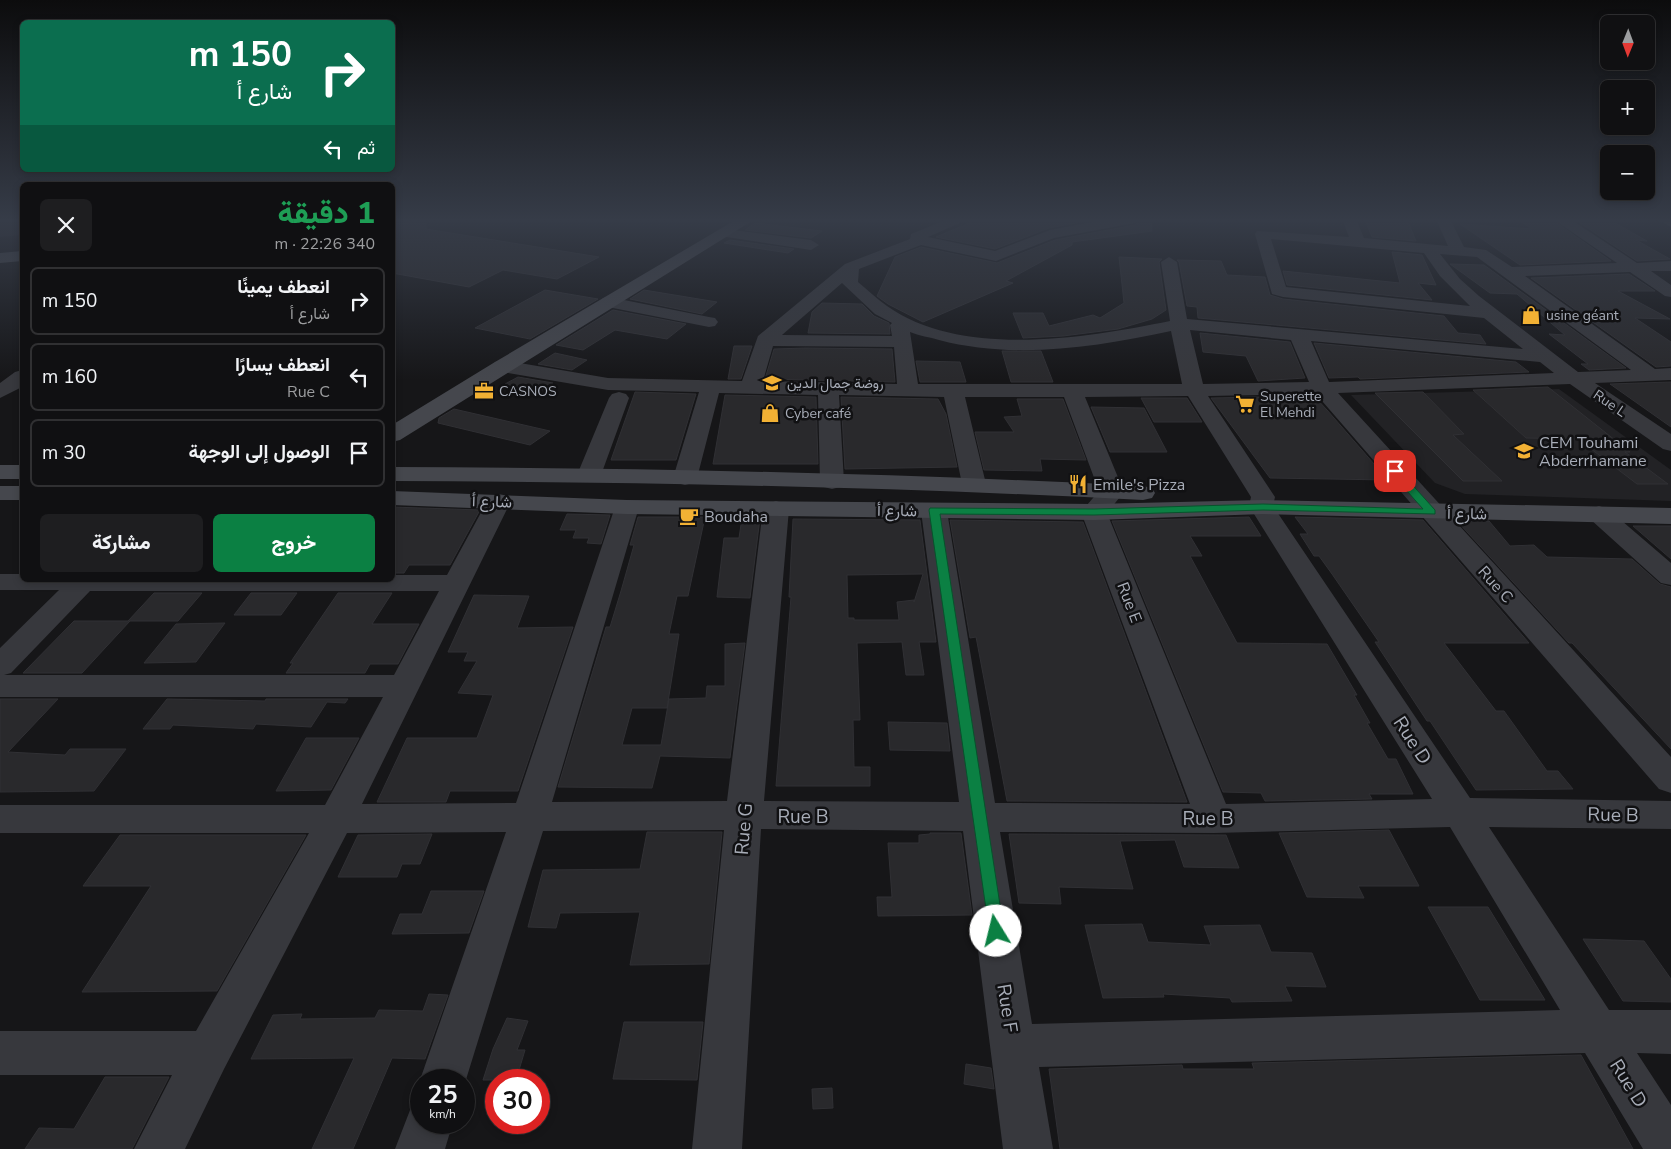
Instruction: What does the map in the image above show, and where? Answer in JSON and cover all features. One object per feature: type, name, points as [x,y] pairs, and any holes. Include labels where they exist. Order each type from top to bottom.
[{"type":"street","points":[[395,432],[659,273]]},
{"type":"street","points":[[751,386],[765,340],[844,273]]},
{"type":"street","points":[[851,273],[850,283],[868,302],[897,319],[932,334],[953,338],[1005,343],[1100,340],[1179,324],[1544,357]]},
{"type":"street","name":"Rue D","points":[[1171,273],[1179,324],[1194,390],[1262,503],[1460,812],[1670,1149]]},
{"type":"street","points":[[1273,273],[1278,290],[1283,292],[1489,313]]},
{"type":"street","name":"Rue L","points":[[1443,273],[1489,313],[1544,357],[1574,379],[1667,439]]},
{"type":"street","points":[[1509,273],[1661,375]]},
{"type":"street","points":[[1641,273],[1671,292]]},
{"type":"street","points":[[609,302],[709,322]]},
{"type":"street","points":[[897,319],[903,342],[908,390]]},
{"type":"street","name":"Rue C","points":[[1298,334],[1322,388],[1671,780]]},
{"type":"street","points":[[765,340],[903,342]]},
{"type":"street","points":[[502,366],[608,384],[953,391],[1322,388],[1661,375]]},
{"type":"street","points":[[0,392],[20,379]]},
{"type":"street","points":[[685,478],[711,386]]},
{"type":"street","points":[[828,389],[832,482]]},
{"type":"street","points":[[953,391],[974,484]]},
{"type":"street","name":"Rue E","points":[[1072,391],[1103,502],[1214,819]]},
{"type":"street","points":[[567,503],[585,475],[619,398]]},
{"type":"street","points":[[0,472],[20,472]]},
{"type":"street","name":"شارع أ","points":[[395,474],[585,475],[974,484],[1103,502]]},
{"type":"street","points":[[0,492],[20,493]]},
{"type":"street","name":"شارع أ","points":[[395,498],[567,503],[627,507],[776,509],[934,510],[1103,502],[1330,504],[1377,508]]},
{"type":"street","points":[[159,1149],[208,1052],[336,819],[499,501]]},
{"type":"street","name":"شارع أ","points":[[1262,503],[1431,512],[1671,516]]},
{"type":"street","name":"شارع أ","points":[[1262,503],[1377,508]]},
{"type":"street","points":[[447,1069],[530,815],[627,507]]},
{"type":"street","points":[[1377,508],[1431,512]]},
{"type":"street","name":"Rue G","points":[[717,1149],[744,815],[776,509]]},
{"type":"street","name":"Rue F","points":[[934,510],[1028,1149]]},
{"type":"street","points":[[1599,514],[1671,577]]},
{"type":"street","points":[[0,582],[20,582]]},
{"type":"street","points":[[0,666],[83,582]]},
{"type":"street","points":[[270,582],[457,583]]},
{"type":"street","points":[[0,686],[404,686]]},
{"type":"street","name":"Rue B","points":[[0,818],[336,819],[530,815],[744,815],[1214,819],[1460,812],[1671,815]]},
{"type":"street","points":[[1013,1046],[1597,1031],[1671,1032]]},
{"type":"street","points":[[0,1054],[208,1052]]},
{"type":"street","points":[[420,1149],[425,1134]]},
{"type":"shaded area","name":"CEM Touhami Abderrhamane","points":[[1559,389],[1671,470],[1671,501],[1465,494],[1435,483],[1351,395]]},
{"type":"building","points":[[395,273],[498,273],[469,287],[395,274]]},
{"type":"building","points":[[519,273],[569,273],[557,279]]},
{"type":"building","points":[[888,273],[1021,273],[1006,281],[1013,283],[923,322],[888,304],[877,296]]},
{"type":"building","points":[[1121,273],[1161,273],[1166,310],[1152,319],[1118,329],[1063,336],[1023,338],[1013,313],[1043,313],[1049,326],[1093,315],[1100,318],[1124,303]]},
{"type":"building","points":[[1181,273],[1226,273],[1227,275],[1265,277],[1270,295],[1283,299],[1444,316],[1458,333],[1480,335],[1486,344],[1198,318],[1197,307],[1187,306]]},
{"type":"building","points":[[1283,273],[1299,273],[1400,283],[1397,273],[1430,273],[1436,285],[1418,283],[1432,300],[1287,285]]},
{"type":"building","points":[[1462,273],[1495,273],[1626,368],[1589,370],[1581,364],[1588,364],[1549,334],[1565,335],[1517,294],[1490,293]]},
{"type":"building","points":[[1629,274],[1655,291],[1618,291],[1670,319],[1635,318],[1671,342],[1671,366],[1656,367],[1531,278]]},
{"type":"building","points":[[545,290],[598,299],[530,339],[475,328]]},
{"type":"building","points":[[644,290],[717,302],[702,314],[630,299]]},
{"type":"building","points":[[822,303],[862,304],[874,316],[889,323],[890,334],[808,333],[812,312]]},
{"type":"building","points":[[613,310],[686,324],[667,339],[615,330],[583,350],[556,345]]},
{"type":"building","points":[[1200,333],[1290,342],[1305,378],[1258,381],[1246,356],[1203,352]]},
{"type":"building","points":[[1314,343],[1516,362],[1529,372],[1360,379],[1358,377],[1329,378]]},
{"type":"building","points":[[734,346],[752,346],[741,379],[728,379]]},
{"type":"building","points":[[774,349],[892,349],[895,382],[765,379]]},
{"type":"building","points":[[1002,351],[1041,351],[1053,382],[1011,382]]},
{"type":"building","points":[[555,353],[587,360],[572,370],[538,364]]},
{"type":"building","points":[[916,361],[960,362],[966,382],[920,382]]},
{"type":"building","points":[[518,377],[553,383],[539,392],[505,384]]},
{"type":"building","points":[[1671,382],[1671,427],[1610,384]]},
{"type":"building","points":[[1548,387],[1630,452],[1625,452],[1668,484],[1637,484],[1578,439],[1526,438],[1473,390]]},
{"type":"building","points":[[635,392],[696,394],[676,460],[611,460]]},
{"type":"building","points":[[1423,392],[1464,434],[1453,435],[1502,481],[1463,481],[1375,393]]},
{"type":"building","points":[[725,395],[816,397],[818,464],[713,464]]},
{"type":"building","points":[[1314,396],[1388,480],[1270,478],[1211,398]]},
{"type":"building","points":[[841,397],[938,399],[946,414],[957,467],[845,469]]},
{"type":"building","points":[[1141,398],[1187,398],[1202,422],[1154,422]]},
{"type":"building","points":[[1017,399],[1063,399],[1086,460],[1040,459],[1042,471],[984,470],[975,432],[1014,432],[1004,417],[1022,416]]},
{"type":"building","points":[[1091,407],[1144,408],[1167,452],[1110,452]]},
{"type":"building","points":[[454,409],[550,431],[530,445],[438,423],[439,418]]},
{"type":"building","points":[[395,507],[480,510],[450,565],[409,565],[404,573],[395,573]]},
{"type":"building","points":[[567,514],[610,515],[601,544],[587,543],[589,538],[573,538],[576,530],[560,530]]},
{"type":"building","points":[[638,517],[705,517],[688,596],[677,596],[669,634],[679,634],[667,708],[632,708],[622,745],[661,745],[669,699],[706,698],[707,686],[725,686],[725,644],[745,643],[730,758],[660,756],[652,788],[558,787],[606,627],[610,627],[621,591],[634,545],[630,545]]},
{"type":"building","points":[[1249,517],[1261,536],[1190,536],[1202,556],[1190,556],[1237,643],[1327,644],[1357,695],[1354,695],[1370,723],[1367,723],[1388,759],[1396,759],[1413,794],[1369,794],[1372,799],[1265,801],[1261,793],[1223,792],[1112,521]]},
{"type":"building","points":[[1295,517],[1423,520],[1529,643],[1444,643],[1496,711],[1504,711],[1547,771],[1558,771],[1573,789],[1476,790],[1430,721],[1427,721],[1375,642],[1379,642],[1332,574],[1319,556],[1314,556],[1300,534],[1308,534]]},
{"type":"building","points":[[742,518],[760,518],[750,598],[717,597],[724,538],[739,538]]},
{"type":"building","points":[[793,519],[920,520],[936,642],[919,642],[924,675],[906,675],[902,642],[857,643],[860,720],[853,720],[854,767],[870,767],[870,786],[776,786],[791,597],[789,597]],"holes":[[[923,574],[914,602],[914,600],[897,602],[899,620],[854,620],[854,618],[848,618],[847,575]]]},
{"type":"building","points":[[950,520],[1083,522],[1187,802],[1007,801],[976,637],[970,638]]},
{"type":"building","points":[[1457,521],[1489,521],[1510,546],[1534,545],[1547,557],[1632,559],[1660,584],[1671,587],[1671,749],[1572,643],[1569,643]]},
{"type":"building","points":[[1633,526],[1671,526],[1671,559]]},
{"type":"building","points":[[154,593],[202,593],[178,621],[130,621],[82,673],[23,673],[74,621],[128,621]]},
{"type":"building","points":[[251,593],[297,593],[281,615],[234,615]]},
{"type":"building","points":[[338,593],[392,593],[372,624],[419,624],[398,664],[370,664],[365,673],[286,673],[293,663],[290,663]]},
{"type":"building","points":[[474,595],[529,596],[517,628],[573,627],[518,791],[450,791],[446,802],[377,802],[407,738],[477,738],[493,695],[458,693],[477,661],[464,661],[468,652],[448,652]]},
{"type":"building","points":[[225,623],[196,662],[144,663],[176,624]]},
{"type":"building","points":[[0,699],[58,699],[8,752],[65,755],[70,749],[126,749],[94,791],[0,792]]},
{"type":"building","points":[[167,699],[265,701],[266,699],[348,699],[345,703],[327,702],[311,727],[256,724],[253,729],[173,725],[170,729],[143,729]]},
{"type":"building","points":[[888,722],[947,723],[950,751],[890,750]]},
{"type":"building","points":[[306,738],[359,738],[331,790],[276,791]]},
{"type":"building","points":[[1389,830],[1419,886],[1358,886],[1364,898],[1307,897],[1279,833]]},
{"type":"building","points":[[647,832],[722,832],[709,964],[630,965],[640,912],[560,913],[556,928],[528,927],[543,870],[640,869]]},
{"type":"building","points":[[961,833],[972,915],[878,916],[877,897],[892,897],[888,843],[919,843],[919,835]]},
{"type":"building","points":[[432,834],[420,864],[402,864],[397,877],[338,877],[358,835]]},
{"type":"building","points":[[1009,834],[1226,835],[1239,868],[1184,867],[1175,840],[1120,841],[1133,889],[1059,887],[1061,904],[1019,903]]},
{"type":"building","points":[[120,835],[306,835],[217,991],[82,992],[151,886],[83,886]]},
{"type":"building","points":[[431,891],[484,891],[469,933],[392,934],[400,914],[422,914]]},
{"type":"building","points":[[1428,907],[1488,907],[1545,1000],[1480,1000]]},
{"type":"building","points":[[1142,924],[1148,942],[1211,945],[1204,926],[1260,925],[1271,952],[1312,953],[1326,987],[1285,986],[1292,1001],[1232,1002],[1230,998],[1163,994],[1164,997],[1103,998],[1085,925]]},
{"type":"building","points":[[1583,939],[1644,941],[1671,979],[1671,1002],[1623,1001]]},
{"type":"building","points":[[429,994],[448,995],[425,1059],[392,1058],[353,1149],[312,1149],[354,1058],[251,1059],[273,1015],[302,1014],[300,1019],[375,1018],[379,1010],[423,1011]]},
{"type":"building","points":[[507,1018],[528,1021],[517,1050],[525,1050],[519,1069],[487,1069]]},
{"type":"building","points":[[624,1022],[703,1022],[697,1080],[613,1079]]},
{"type":"building","points":[[1581,1055],[1633,1149],[1060,1149],[1049,1069],[1182,1065],[1183,1069],[1254,1069],[1252,1063]]},
{"type":"building","points":[[966,1064],[991,1068],[994,1089],[964,1084]]},
{"type":"building","points":[[105,1077],[169,1077],[132,1149],[25,1149],[39,1128],[74,1129]]},
{"type":"building","points":[[832,1088],[833,1108],[813,1109],[812,1089]]},
{"type":"place","name":"usine géant","points":[[1531,315]]},
{"type":"place","name":"روضة جمال الدين","points":[[772,383]]},
{"type":"place","name":"CASNOS","points":[[484,391]]},
{"type":"place","name":"Superette El Mehdi","points":[[1245,404]]},
{"type":"place","name":"Cyber café","points":[[770,413]]},
{"type":"place","name":"CEM Touhami Abderrhamane","points":[[1524,451]]},
{"type":"place","name":"Emile's Pizza","points":[[1078,484]]},
{"type":"place","name":"Boudaha","points":[[689,516]]},
{"type":"route","points":[[996,931],[934,510],[1094,512],[1263,507],[1431,512],[1395,471]]}]
